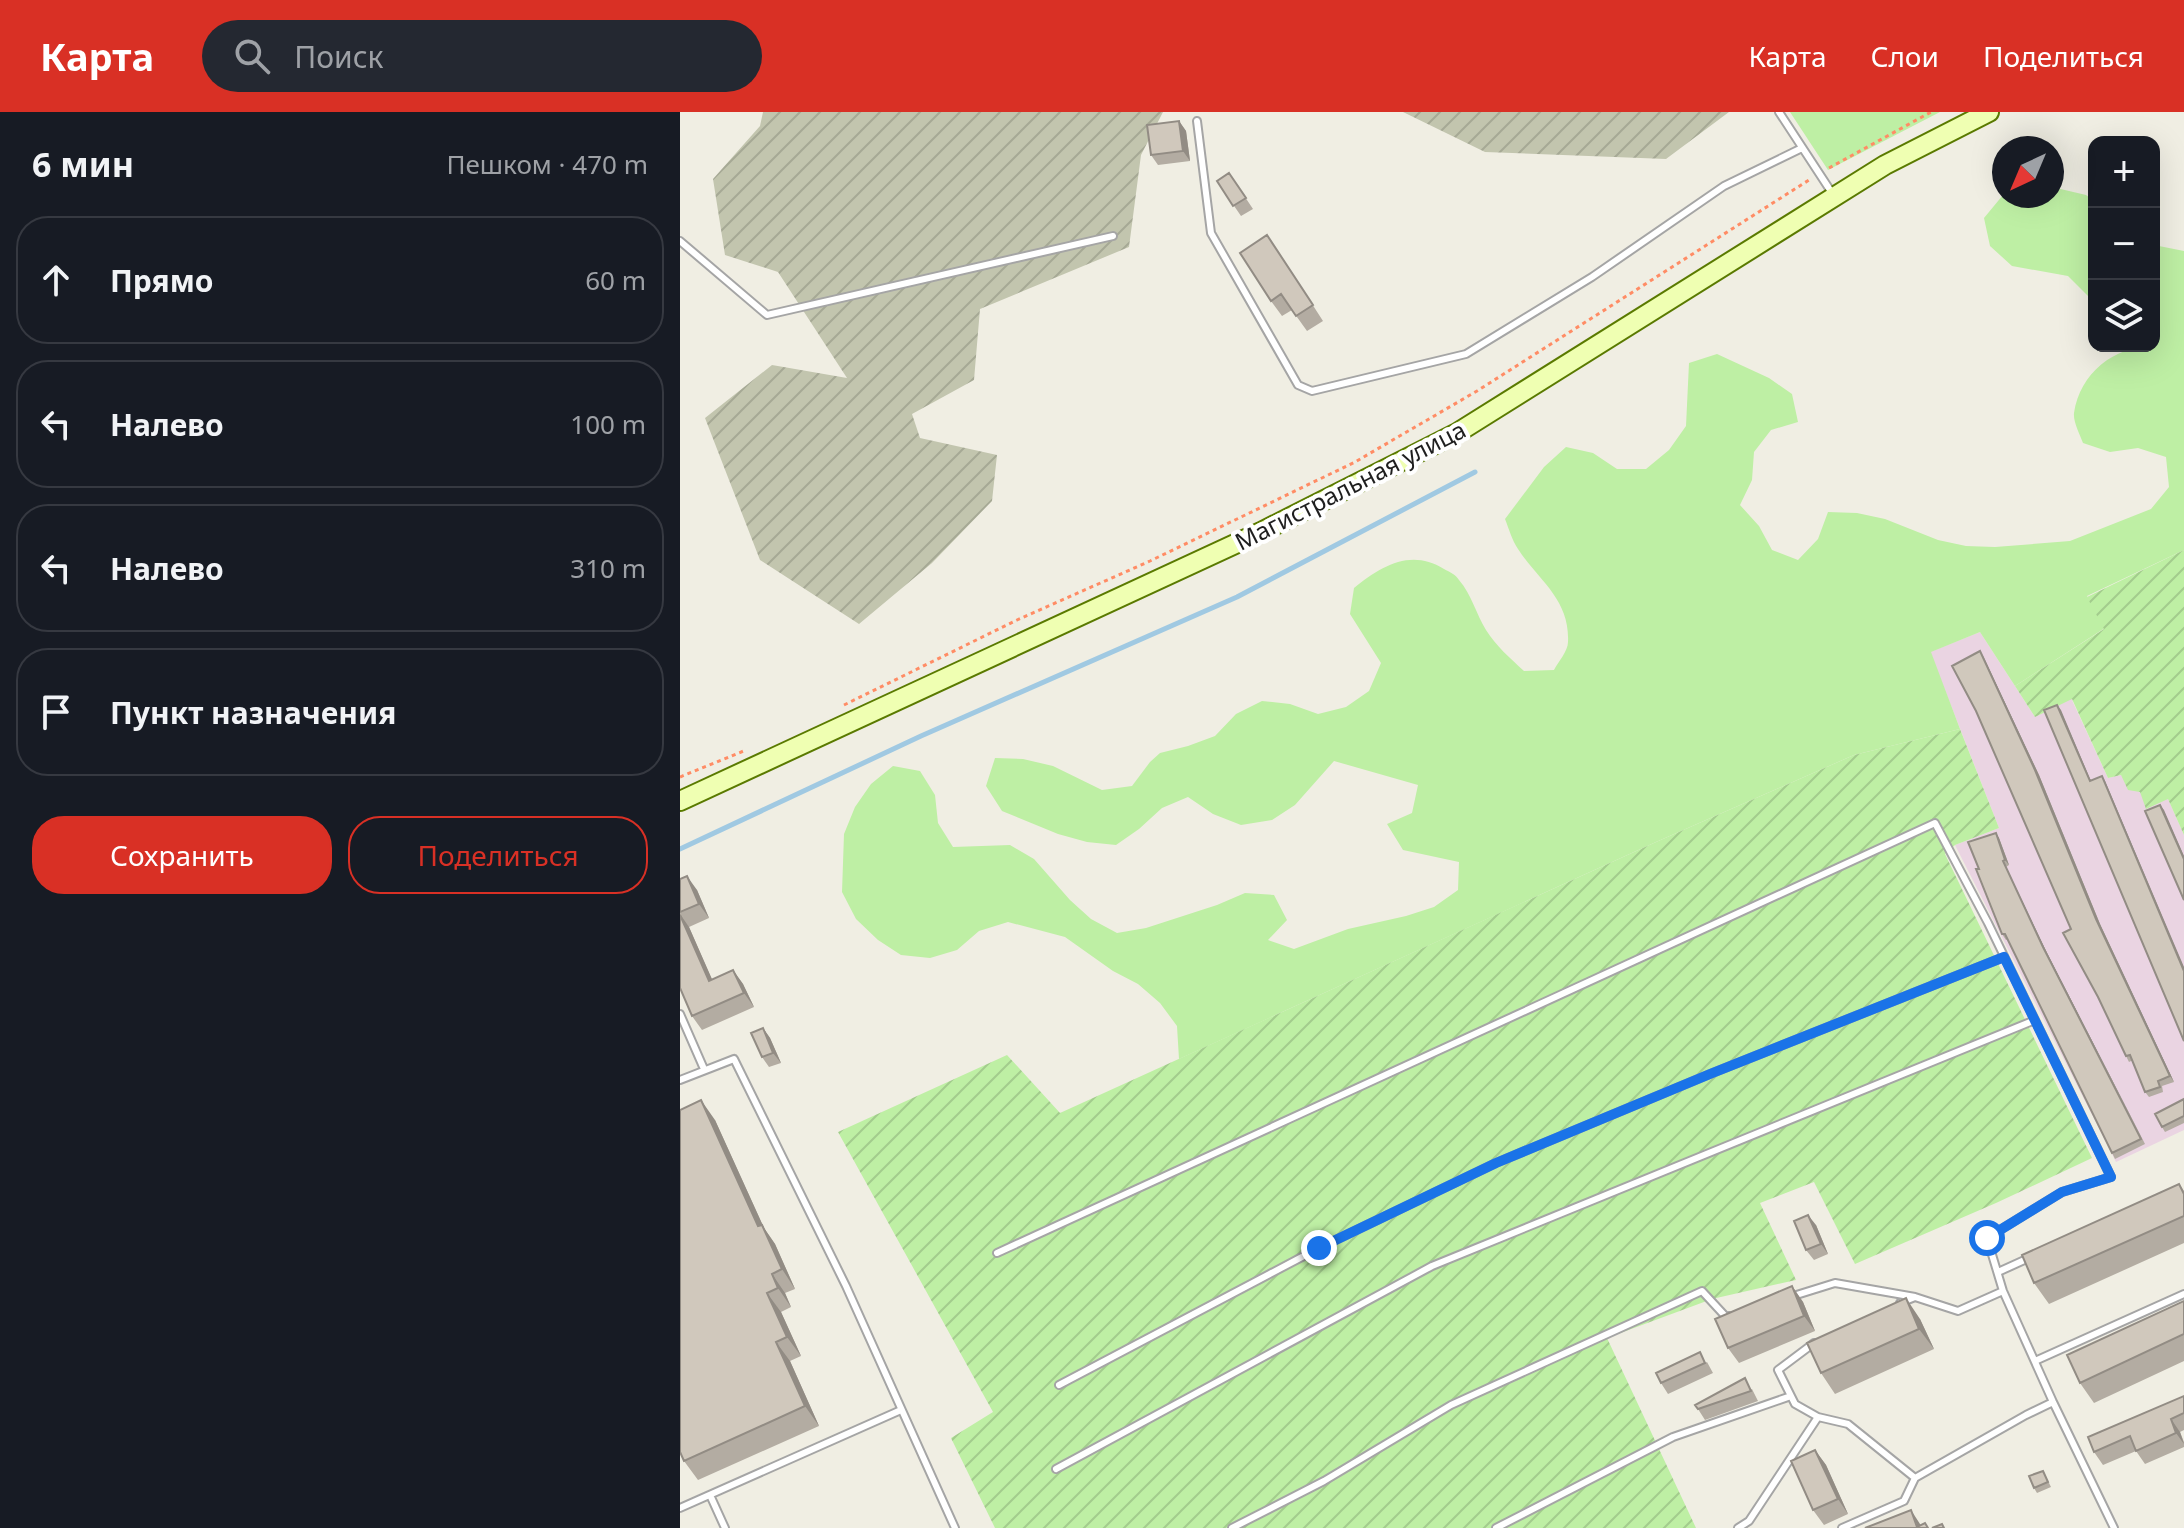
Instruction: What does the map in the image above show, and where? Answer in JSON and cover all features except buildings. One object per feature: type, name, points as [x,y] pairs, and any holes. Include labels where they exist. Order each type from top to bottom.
[{"type":"main road","name":"Магистральная улица","points":[[680,801],[1246,539],[1416,455],[1457,433],[1833,196],[1885,165],[1989,112]]},
{"type":"lane","points":[[1779,112],[1833,196]]},
{"type":"lane","points":[[1197,121],[1211,233],[1298,385],[1312,391],[1466,354],[1592,277],[1724,186],[1802,148]]},
{"type":"lane","points":[[680,241],[767,315],[1113,236]]},
{"type":"lane","points":[[997,1253],[1935,823],[2111,1177],[2062,1192],[1987,1238],[2003,1291],[2114,1528]]},
{"type":"lane","points":[[1059,1385],[1319,1248],[1496,1163],[2004,957]]},
{"type":"lane","points":[[680,1014],[704,1069]]},
{"type":"lane","points":[[1056,1469],[1432,1266],[2035,1020]]},
{"type":"lane","points":[[680,1080],[734,1059],[846,1286],[955,1528]]},
{"type":"lane","points":[[1998,1272],[2041,1252]]},
{"type":"lane","points":[[1787,1297],[1835,1283],[1915,1297],[1958,1311],[2003,1291]]},
{"type":"lane","points":[[1232,1528],[1324,1481],[1451,1405],[1702,1291],[1726,1317],[1738,1313]]},
{"type":"lane","points":[[2035,1361],[2184,1294]]},
{"type":"lane","points":[[1888,1309],[1915,1297]]},
{"type":"lane","points":[[1822,1339],[1808,1345],[1778,1370],[1795,1404],[1818,1417],[1848,1424],[1915,1478]]},
{"type":"lane","points":[[1496,1528],[1673,1437],[1791,1396]]},
{"type":"lane","points":[[1842,1528],[1904,1501],[1915,1478],[2053,1402]]},
{"type":"lane","points":[[680,1508],[901,1410]]},
{"type":"lane","points":[[1738,1528],[1749,1521],[1818,1417]]},
{"type":"lane","points":[[710,1495],[725,1528]]},
{"type":"path","points":[[834,709],[1355,462],[1419,427],[1819,173],[1931,112]]},
{"type":"path","points":[[680,777],[748,749]]},
{"type":"shaded area","points":[[763,112],[1163,112],[1141,155],[1129,247],[980,309],[974,380],[912,414],[920,438],[997,455],[992,501],[932,563],[859,624],[760,560],[705,418],[772,365],[847,378],[778,272],[725,255],[713,179],[760,126]]},
{"type":"shaded area","points":[[1403,112],[1729,112],[1666,159],[1485,152]]},
{"type":"shaded area","points":[[1980,632],[2035,717],[2071,698],[2108,778],[2121,775],[2139,792],[2168,799],[2184,835],[2184,1130],[2116,1162],[1955,845],[1999,828],[1930,652]]},
{"type":"green space","points":[[1790,112],[1940,112],[1828,170]]},
{"type":"green space","points":[[2064,190],[2088,196],[2088,296],[2068,276],[2012,266],[1990,246],[1984,218],[1992,208],[2064,208]]},
{"type":"green space","points":[[2160,246],[2184,251],[2184,550],[2087,596],[2105,628],[2015,686],[1980,632],[1931,652],[1960,729],[1854,755],[1179,1059],[1177,1026],[1160,1003],[1138,984],[1113,971],[1065,937],[1008,922],[979,931],[957,950],[930,958],[901,955],[878,940],[856,919],[842,892],[844,834],[855,807],[871,784],[893,766],[920,771],[935,795],[938,823],[953,847],[1010,845],[1034,859],[1091,919],[1117,933],[1146,928],[1245,893],[1274,895],[1287,920],[1268,940],[1294,949],[1348,929],[1434,907],[1458,890],[1459,862],[1403,850],[1387,824],[1412,813],[1418,785],[1334,761],[1295,805],[1272,820],[1241,825],[1213,814],[1188,797],[1162,808],[1116,845],[1087,842],[1058,834],[1002,811],[986,786],[995,758],[1023,759],[1053,766],[1102,790],[1132,786],[1160,753],[1215,736],[1236,714],[1262,701],[1290,704],[1318,714],[1346,707],[1369,691],[1381,663],[1350,614],[1354,588],[1397,562],[1420,560],[1448,571],[1467,592],[1490,636],[1524,671],[1554,670],[1568,645],[1564,614],[1551,591],[1518,549],[1505,519],[1544,467],[1566,447],[1593,453],[1617,469],[1646,469],[1669,450],[1686,426],[1689,363],[1717,354],[1769,378],[1792,394],[1798,422],[1771,430],[1754,452],[1752,480],[1740,505],[1759,526],[1772,550],[1798,560],[1818,539],[1828,512],[1857,513],[1885,519],[1938,540],[1966,546],[2070,541],[2151,509],[2169,487],[2166,457],[2138,448],[2110,452],[2083,443],[2074,413],[2078,399],[2091,374],[2123,352],[2160,352]]},
{"type":"green space","points":[[2184,550],[2184,835],[2168,799],[2146,809],[2140,792],[2128,790],[2121,775],[2108,778],[2072,699],[2035,717],[2015,686],[2104,629],[2087,597]]},
{"type":"green space","points":[[1960,729],[1999,828],[1955,845],[1945,854],[2092,1158],[1855,1264],[1814,1182],[1760,1203],[1796,1280],[1712,1299],[1607,1338],[1696,1528],[995,1528],[951,1438],[993,1412],[838,1132],[1007,1055],[1060,1113],[1854,755]]},
{"type":"waterway","points":[[680,849],[921,736],[1237,597],[1475,472]]},
{"type":"route","points":[[1319,1248],[1496,1163],[2004,957],[2111,1177],[2062,1192],[1987,1238]]}]
